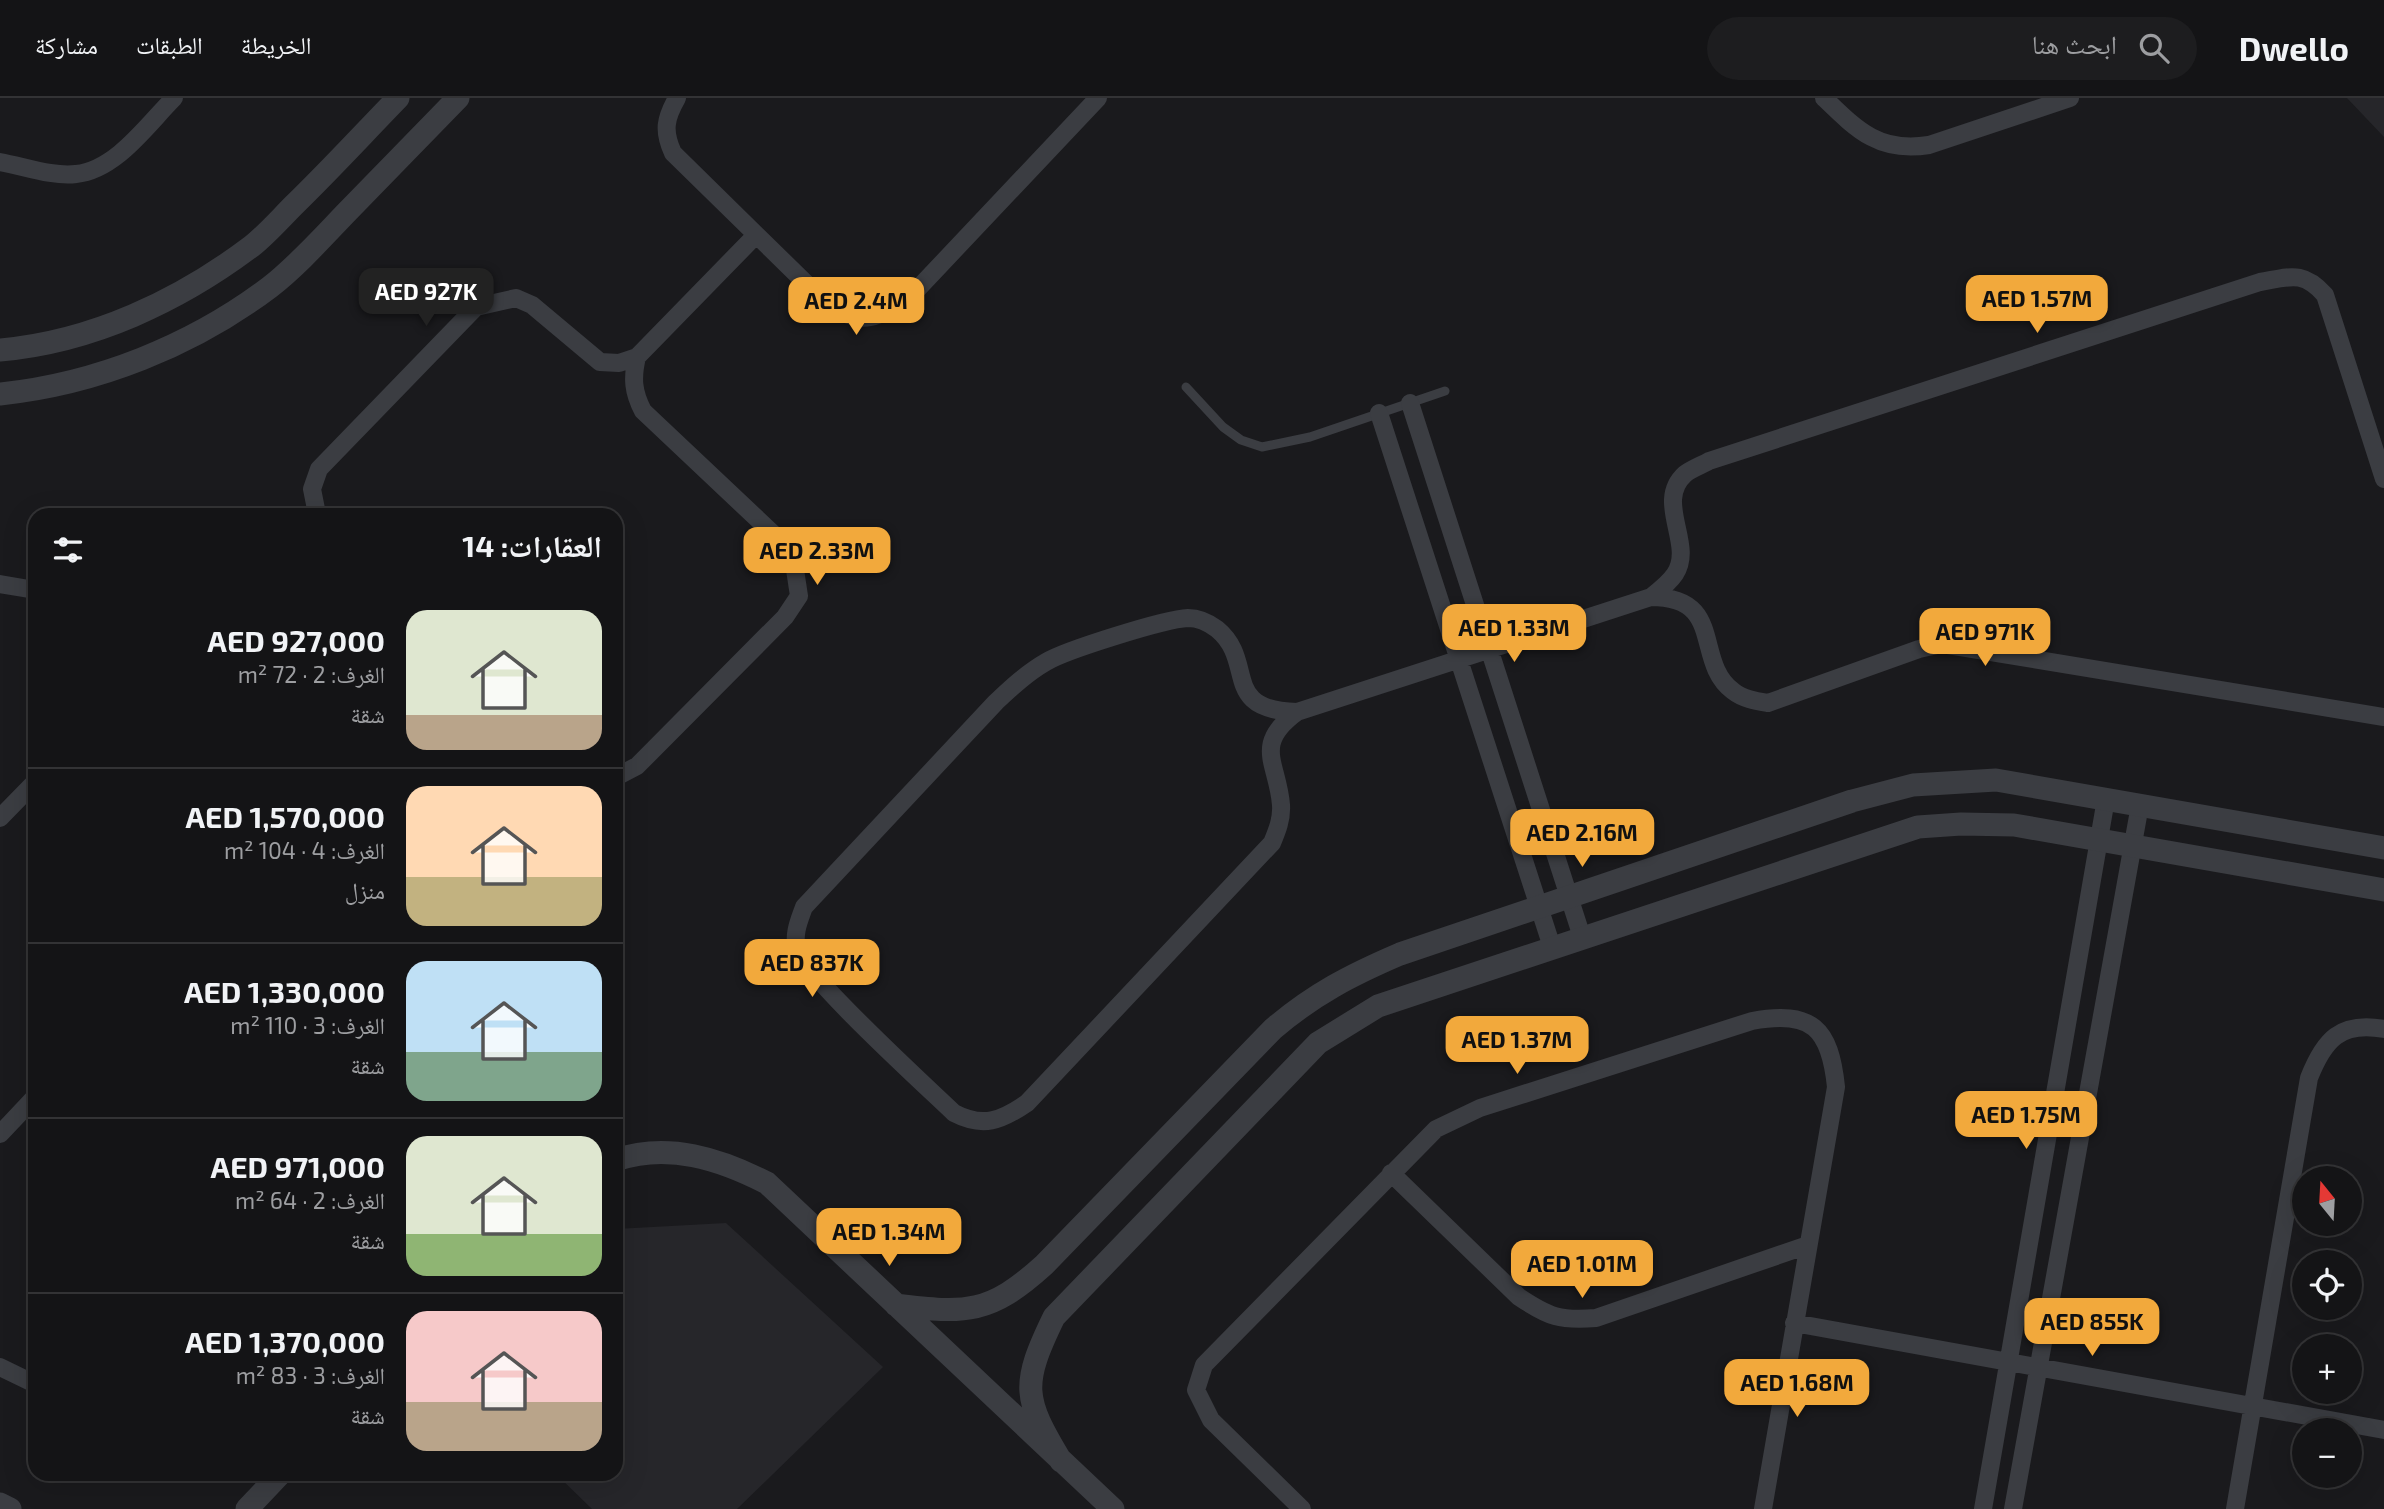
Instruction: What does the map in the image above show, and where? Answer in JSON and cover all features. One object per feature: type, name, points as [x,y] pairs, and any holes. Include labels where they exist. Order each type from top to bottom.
[{"type":"street","points":[[0,162],[74,175],[95,170],[123,149],[174,98]]},
{"type":"street","points":[[0,350],[33,347],[93,332],[141,313],[201,281],[254,244],[398,98]]},
{"type":"street","points":[[0,394],[43,389],[101,374],[155,353],[212,325],[270,287],[458,98]]},
{"type":"street","points":[[677,98],[666,117],[665,136],[673,153],[828,305],[846,317],[864,319],[879,315],[909,296],[1098,98]]},
{"type":"street","points":[[1824,98],[1861,131],[1886,145],[1905,149],[1929,145],[2070,98]]},
{"type":"street","points":[[316,508],[312,489],[319,469],[476,307],[516,298],[532,305],[600,362],[620,363],[638,357],[756,235]]},
{"type":"street","points":[[1651,597],[1676,572],[1682,551],[1673,517],[1674,493],[1684,475],[1709,461],[2260,282],[2296,276],[2314,282],[2325,295],[2384,479]]},
{"type":"street","points":[[623,773],[637,766],[785,617],[799,597],[794,563],[785,545],[643,411],[635,395],[633,375],[638,357]]},
{"type":"street","points":[[1410,403],[1582,937]]},
{"type":"street","points":[[1379,413],[1552,947]]},
{"type":"street","points":[[0,584],[28,589]]},
{"type":"street","points":[[1297,712],[1281,724],[1268,754],[1281,804],[1280,824],[1272,843],[1027,1103],[1008,1116],[990,1123],[970,1122],[954,1114],[804,962],[797,949],[796,929],[804,907],[1023,676],[1049,660],[1163,623],[1189,618],[1205,621],[1220,631],[1230,645],[1245,692],[1258,705],[1273,712],[1297,712],[1651,597],[1668,597],[1686,603],[1697,615],[1723,681],[1749,700],[1768,704],[1919,649],[1942,644],[2384,717]]},
{"type":"street","points":[[896,1305],[940,1311],[972,1310],[1013,1293],[1044,1265],[1229,1072],[1310,998],[1351,975],[1400,954],[1852,801],[1913,785],[1996,780],[2384,848]]},
{"type":"street","points":[[0,818],[28,789]]},
{"type":"street","points":[[1983,1509],[2106,799]]},
{"type":"street","points":[[2013,1509],[2140,805]]},
{"type":"street","points":[[1061,1461],[1034,1416],[1030,1387],[1032,1367],[1054,1317],[1318,1043],[1347,1023],[1408,993],[1918,827],[2014,825],[2384,890]]},
{"type":"street","points":[[1302,1509],[1211,1420],[1196,1391],[1205,1365],[1391,1173],[1436,1129],[1480,1108],[1752,1021],[1783,1015],[1802,1019],[1818,1031],[1827,1045],[1836,1087],[1763,1509]]},
{"type":"street","points":[[2235,1509],[2309,1079],[2319,1053],[2332,1037],[2350,1028],[2384,1029]]},
{"type":"street","points":[[0,1134],[28,1104]]},
{"type":"street","points":[[623,1158],[636,1153],[684,1153],[727,1163],[767,1183],[1113,1509]]},
{"type":"street","points":[[1391,1173],[1519,1297],[1542,1313],[1565,1321],[1596,1318],[1808,1245]]},
{"type":"street","points":[[1794,1324],[2384,1430]]},
{"type":"street","points":[[0,1367],[28,1381]]},
{"type":"street","points":[[247,1509],[273,1481]]},
{"type":"street","points":[[0,1504],[10,1509]]},
{"type":"lane","points":[[1186,387],[1223,427],[1241,440],[1262,447],[1287,443],[1445,391]]},
{"type":"shaded area","points":[[2347,98],[2384,98],[2384,137]]},
{"type":"shaded area","points":[[726,1223],[883,1367],[737,1509],[592,1509],[563,1481],[623,1481],[623,1229]]}]
